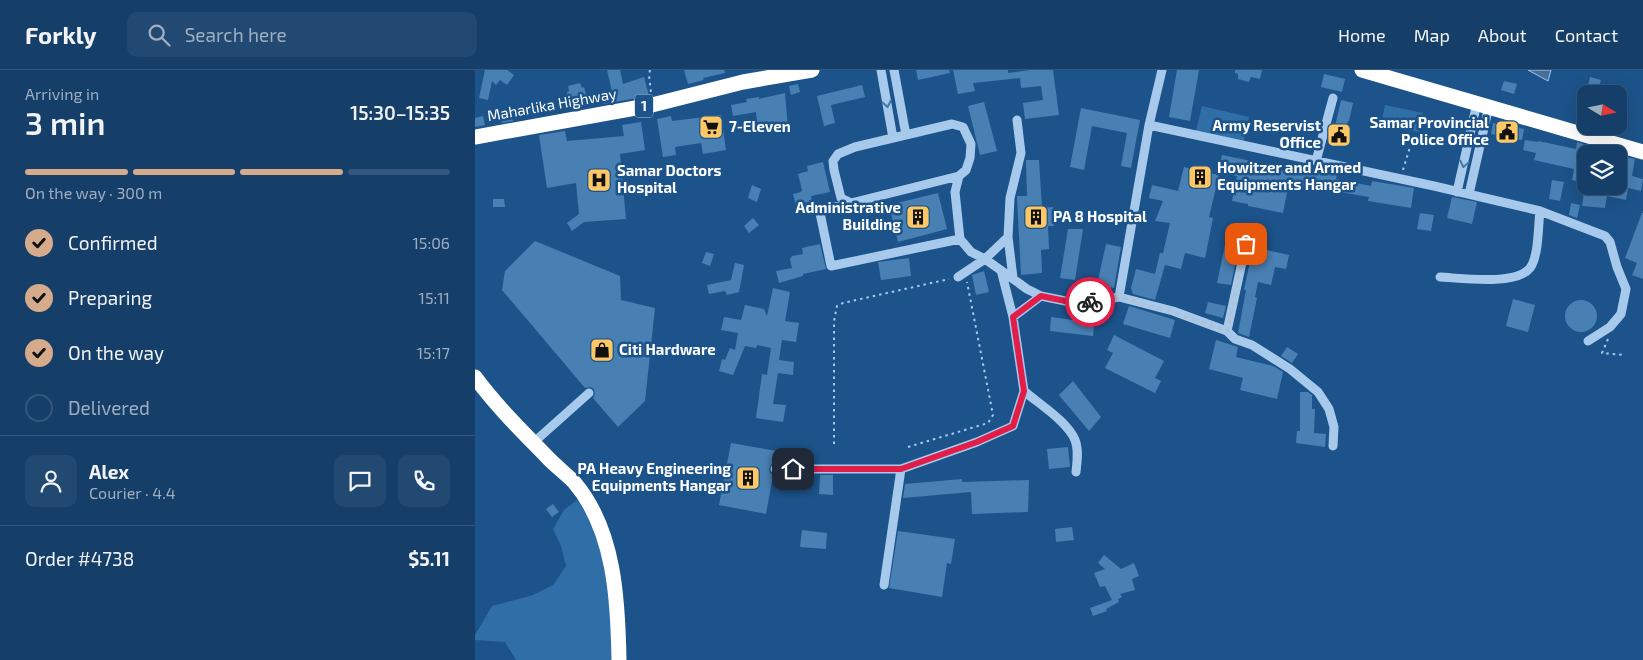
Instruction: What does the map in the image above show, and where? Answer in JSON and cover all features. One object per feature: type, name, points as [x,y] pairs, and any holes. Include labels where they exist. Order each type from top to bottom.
[{"type":"highway","name":"Maharlika Highway","points":[[475,137],[652,105],[743,82],[812,70]]},
{"type":"highway","points":[[1362,70],[1643,152]]},
{"type":"highway","points":[[475,377],[490,398],[574,482],[587,501],[608,550],[618,608],[619,660]]},
{"type":"street","points":[[881,70],[893,138]]},
{"type":"street","points":[[894,70],[906,135]]},
{"type":"street","points":[[1119,297],[1149,125],[1162,70]]},
{"type":"street","points":[[1317,161],[1333,98]]},
{"type":"street","points":[[1457,192],[1483,105]]},
{"type":"street","points":[[1469,194],[1483,105]]},
{"type":"street","points":[[1013,278],[1008,238],[1010,198],[1021,153],[1017,120]]},
{"type":"street","points":[[851,203],[841,198],[833,161],[838,154],[845,150],[952,124],[963,127],[971,144],[970,158],[965,170],[959,176],[851,203],[822,210],[820,213],[831,266],[960,239]]},
{"type":"street","points":[[1149,125],[1540,211],[1605,236],[1610,242],[1626,289],[1621,314],[1610,327],[1588,341]]},
{"type":"street","points":[[959,176],[955,192],[960,239],[971,252],[985,259],[1027,289],[1041,296],[1080,304],[1119,297],[1173,312],[1227,331],[1235,339],[1252,345],[1290,369],[1318,392],[1329,409],[1334,427],[1333,446]]},
{"type":"street","points":[[1440,277],[1511,278],[1525,272],[1531,267],[1537,249],[1540,211]]},
{"type":"street","points":[[958,277],[985,259],[1008,238]]},
{"type":"street","points":[[1227,331],[1246,244]]},
{"type":"street","points":[[775,469],[901,469],[977,442],[1013,426],[1024,391],[1013,317],[1001,270]]},
{"type":"street","points":[[1013,317],[1041,296]]},
{"type":"street","points":[[1024,391],[1062,421],[1075,439],[1077,453],[1076,472]]},
{"type":"street","points":[[533,443],[589,393]]},
{"type":"street","points":[[884,585],[901,469]]},
{"type":"path","points":[[650,70],[652,105]]},
{"type":"path","points":[[1401,179],[1413,137]]},
{"type":"path","points":[[834,444],[834,321],[837,306],[843,303],[958,277],[966,280],[993,415],[988,423],[908,447]]},
{"type":"path","points":[[1610,327],[1611,332],[1602,354],[1624,355]]},
{"type":"shaded area","points":[[1528,70],[1551,70],[1548,81]]},
{"type":"shaded area","points":[[1385,105],[1423,113],[1419,132],[1381,125]]},
{"type":"shaded area","points":[[1202,106],[1249,117],[1243,146],[1195,135]]},
{"type":"shaded area","points":[[577,500],[594,527],[604,558],[616,660],[516,660],[505,642],[475,640],[475,635],[492,606],[533,595],[553,585],[566,566],[561,546],[553,529],[564,510]]},
{"type":"building","points":[[485,70],[507,70],[514,75],[507,85],[500,80],[496,85],[492,81],[488,100],[479,98]]},
{"type":"building","points":[[607,70],[620,70],[623,84],[644,77],[649,96],[603,104],[601,100],[613,96]]},
{"type":"building","points":[[684,70],[724,70],[725,73],[688,84]]},
{"type":"building","points":[[916,70],[949,70],[950,73],[918,80]]},
{"type":"building","points":[[953,70],[1008,70],[1008,73],[1030,70],[1053,70],[1059,115],[1025,119],[1023,103],[1043,100],[1041,86],[1021,88],[1020,78],[973,83],[975,91],[958,94]]},
{"type":"building","points":[[1177,70],[1199,70],[1190,121],[1169,117]]},
{"type":"building","points":[[1235,70],[1262,70],[1260,79],[1251,77],[1249,82],[1238,79],[1238,74],[1235,73]]},
{"type":"building","points":[[1324,74],[1345,79],[1342,92],[1321,87]]},
{"type":"building","points":[[1590,77],[1601,80],[1600,85],[1588,85]]},
{"type":"building","points":[[1504,81],[1517,84],[1514,94],[1501,90]]},
{"type":"building","points":[[580,83],[582,88],[584,87],[587,98],[570,103],[567,92],[569,91],[568,86]]},
{"type":"building","points":[[798,84],[800,92],[791,95],[789,86]]},
{"type":"building","points":[[862,85],[865,97],[831,105],[835,123],[824,126],[817,96]]},
{"type":"building","points":[[785,93],[788,128],[758,131],[756,112],[733,116],[731,105],[747,102],[746,99],[759,97],[759,99]]},
{"type":"building","points":[[1341,100],[1353,103],[1342,142],[1332,140]]},
{"type":"building","points":[[984,102],[997,151],[980,155],[968,106]]},
{"type":"building","points":[[535,104],[536,112],[524,114],[522,106]]},
{"type":"building","points":[[1081,108],[1140,120],[1131,168],[1121,166],[1127,133],[1092,126],[1084,170],[1070,167]]},
{"type":"building","points":[[512,114],[513,121],[502,123],[501,116]]},
{"type":"building","points":[[721,115],[726,150],[703,154],[701,143],[675,147],[676,155],[663,157],[657,119],[671,116],[672,121]]},
{"type":"building","points":[[483,116],[485,125],[475,127],[475,118]]},
{"type":"building","name":"Samar Doctors Hospital","points":[[641,122],[645,150],[620,154],[626,219],[584,222],[572,231],[567,223],[579,214],[576,183],[547,188],[539,135],[565,131],[567,141],[624,136],[622,125]]},
{"type":"building","name":"Samar Provincial Police Office","points":[[1493,123],[1524,129],[1522,140],[1491,134]]},
{"type":"building","points":[[1525,140],[1576,149],[1577,142],[1586,145],[1577,145],[1577,181],[1572,180],[1574,169],[1534,160],[1536,153],[1523,150]]},
{"type":"building","points":[[1222,155],[1251,161],[1250,165],[1301,174],[1302,168],[1337,174],[1336,179],[1371,186],[1372,181],[1414,188],[1411,208],[1368,201],[1369,197],[1292,185],[1291,189],[1288,188],[1283,213],[1248,206],[1248,204],[1232,201],[1237,176],[1218,173]]},
{"type":"building","points":[[1627,157],[1635,159],[1632,176],[1643,179],[1641,191],[1628,188],[1627,194]]},
{"type":"building","name":"PA 8 Hospital","points":[[1026,160],[1039,160],[1042,208],[1053,207],[1054,226],[1048,226],[1049,249],[1041,250],[1042,273],[1021,275],[1017,196],[1027,196]]},
{"type":"building","points":[[823,162],[830,192],[811,196],[812,201],[796,205],[793,194],[802,190],[798,174],[808,171],[807,166]]},
{"type":"building","points":[[1184,167],[1219,175],[1209,217],[1213,218],[1205,258],[1185,253],[1181,269],[1165,265],[1155,300],[1133,294],[1131,288],[1136,269],[1155,274],[1160,253],[1163,253],[1170,223],[1155,221],[1163,201],[1149,198],[1152,185],[1178,191]]},
{"type":"building","points":[[1552,180],[1564,182],[1560,201],[1549,199]]},
{"type":"building","points":[[752,185],[761,189],[757,202],[748,198]]},
{"type":"building","name":"Administrative Building","points":[[938,193],[947,229],[898,242],[889,205]]},
{"type":"building","points":[[1584,195],[1627,195],[1626,200],[1607,196],[1605,208],[1582,206]]},
{"type":"building","points":[[1452,197],[1477,202],[1472,224],[1447,218]]},
{"type":"building","points":[[493,199],[504,199],[505,207],[493,207]]},
{"type":"building","points":[[1571,203],[1580,205],[1577,218],[1569,215]]},
{"type":"building","points":[[1420,213],[1434,215],[1431,231],[1417,229]]},
{"type":"building","points":[[1642,213],[1643,279],[1632,275],[1637,263],[1625,258]]},
{"type":"building","points":[[753,218],[759,225],[749,233],[744,226]]},
{"type":"building","points":[[1068,229],[1083,229],[1075,280],[1060,278]]},
{"type":"building","points":[[1227,236],[1240,239],[1231,285],[1217,283]]},
{"type":"building","name":"Citi Hardware","points":[[535,241],[620,276],[621,300],[655,308],[645,401],[618,427],[593,398],[595,394],[594,389],[590,387],[585,388],[502,290],[505,271]]},
{"type":"building","points":[[820,244],[826,269],[803,274],[803,276],[779,283],[776,271],[792,268],[790,259],[792,256],[803,254],[802,248]]},
{"type":"building","points":[[1106,244],[1121,247],[1114,288],[1097,285]]},
{"type":"building","points":[[1253,247],[1289,255],[1286,269],[1275,267],[1271,285],[1258,282],[1255,297],[1257,298],[1249,337],[1238,333]]},
{"type":"building","points":[[706,252],[714,254],[710,266],[702,263]]},
{"type":"building","points":[[909,258],[911,276],[881,280],[878,262]]},
{"type":"building","points":[[735,263],[744,265],[739,292],[727,295],[725,291],[709,294],[707,285],[731,280]]},
{"type":"building","points":[[984,271],[989,292],[976,295],[972,275]]},
{"type":"building","points":[[773,288],[790,292],[785,321],[799,323],[796,342],[782,340],[779,360],[794,362],[793,375],[778,373],[773,404],[786,405],[783,422],[756,418],[762,374],[767,375],[771,348],[757,345],[756,348],[745,346],[733,375],[719,371],[722,359],[725,360],[730,348],[735,350],[738,333],[721,330],[724,317],[741,320],[745,305],[764,309],[767,316]]},
{"type":"building","points":[[1513,299],[1535,305],[1528,332],[1506,326]]},
{"type":"building","points":[[1581,300],[1587,301],[1592,305],[1596,310],[1596,322],[1592,327],[1587,331],[1581,332],[1575,331],[1570,327],[1566,322],[1565,316],[1566,310],[1570,305],[1575,301]]},
{"type":"building","points":[[1208,302],[1226,306],[1223,318],[1205,313]]},
{"type":"building","points":[[1129,306],[1175,320],[1170,338],[1123,324]]},
{"type":"building","points":[[1051,317],[1088,322],[1094,325],[1093,336],[1050,331]]},
{"type":"building","points":[[1114,335],[1164,361],[1155,378],[1161,381],[1155,393],[1105,368],[1113,353],[1107,350]]},
{"type":"building","points":[[1216,340],[1238,347],[1236,357],[1273,366],[1283,372],[1277,399],[1240,390],[1243,378],[1209,369]]},
{"type":"building","points":[[1287,347],[1298,354],[1292,363],[1281,356]]},
{"type":"building","points":[[1073,381],[1101,417],[1089,431],[1059,395]]},
{"type":"building","points":[[1300,392],[1308,392],[1312,395],[1312,409],[1315,409],[1314,433],[1326,434],[1325,447],[1296,443],[1297,431],[1300,431]]},
{"type":"building","name":"PA Heavy Engineering Equipments Hangar","points":[[731,443],[777,451],[775,463],[771,464],[769,469],[773,475],[766,514],[719,505]]},
{"type":"building","points":[[1068,447],[1070,467],[1049,469],[1047,449]]},
{"type":"building","points":[[820,475],[833,475],[833,495],[819,494]]},
{"type":"building","points":[[962,479],[962,482],[1029,480],[1028,512],[972,514],[971,492],[903,498],[905,484]]},
{"type":"building","points":[[553,504],[559,512],[552,517],[546,509]]},
{"type":"building","points":[[1072,527],[1074,540],[1056,542],[1055,529]]},
{"type":"building","points":[[802,530],[827,533],[826,549],[800,547]]},
{"type":"building","points":[[898,531],[955,539],[951,564],[947,563],[942,597],[889,588]]},
{"type":"building","points":[[1104,555],[1121,569],[1134,563],[1139,576],[1132,579],[1135,590],[1120,594],[1122,597],[1118,599],[1119,602],[1106,609],[1107,611],[1093,616],[1090,608],[1112,600],[1105,586],[1100,587],[1094,573],[1105,569],[1098,563]]},
{"type":"way so far","points":[[1090,302],[1119,297],[1173,312],[1227,331],[1246,244]]},
{"type":"place","name":"7-Eleven","points":[[711,127]]},
{"type":"place","name":"Samar Provincial Police Office","points":[[1507,132]]},
{"type":"place","name":"Army Reservist Office","points":[[1339,135]]},
{"type":"place","name":"Howitzer and Armed Equipments Hangar","points":[[1200,177]]},
{"type":"place","name":"Samar Doctors Hospital","points":[[599,180]]},
{"type":"place","name":"Administrative Building","points":[[918,217]]},
{"type":"place","name":"PA 8 Hospital","points":[[1036,217]]},
{"type":"place","name":"Citi Hardware","points":[[602,350]]},
{"type":"place","name":"PA Heavy Engineering Equipments Hangar","points":[[748,478]]},
{"type":"route","points":[[793,469],[901,469],[977,442],[1013,426],[1024,391],[1013,317],[1041,296],[1080,304],[1090,302]]}]
